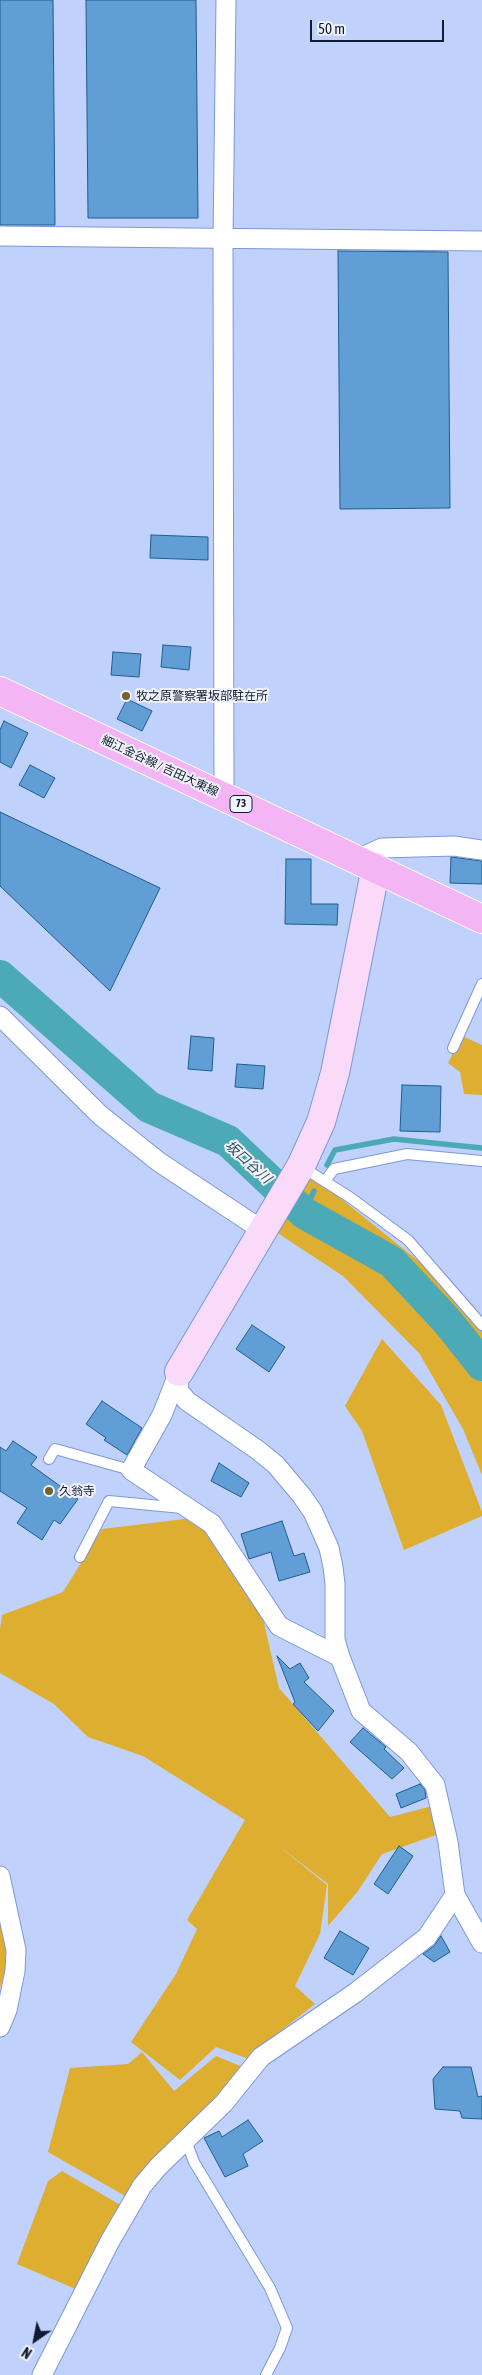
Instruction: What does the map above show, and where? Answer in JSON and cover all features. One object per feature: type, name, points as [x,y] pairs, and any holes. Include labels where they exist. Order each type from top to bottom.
[{"type":"main road","name":"細江金谷線 / 吉田大東線","points":[[0,691],[482,918]]},
{"type":"street","points":[[224,796],[223,239],[226,0]]},
{"type":"street","points":[[0,236],[482,242]]},
{"type":"street","points":[[340,1657],[279,1626],[212,1524],[131,1470],[162,1415],[179,1372],[298,1171],[321,1122],[335,1073],[367,863],[382,848],[454,846],[482,850]]},
{"type":"street","points":[[0,1016],[100,1115],[159,1162],[264,1226]]},
{"type":"street","points":[[179,1372],[178,1390],[187,1401],[276,1465],[313,1512],[329,1548],[333,1566],[336,1584],[335,1640],[340,1657],[361,1710],[409,1752],[435,1785],[448,1842],[455,1895],[482,1942]]},
{"type":"street","points":[[0,1876],[16,1950],[16,1971],[7,2010],[0,2027]]},
{"type":"street","points":[[42,2375],[80,2298],[142,2186],[158,2167],[224,2103],[261,2057],[355,1993],[427,1937],[455,1895]]},
{"type":"lane","points":[[454,1048],[482,984]]},
{"type":"lane","points":[[325,1181],[334,1168],[407,1154],[482,1161]]},
{"type":"lane","points":[[298,1171],[325,1181],[408,1240],[482,1325]]},
{"type":"lane","points":[[49,1458],[55,1449],[131,1470]]},
{"type":"lane","points":[[80,1557],[109,1501],[188,1508]]},
{"type":"lane","points":[[186,2141],[194,2162],[270,2288],[287,2328],[280,2348],[266,2375]]},
{"type":"shaded area","points":[[462,1036],[482,1045],[482,1095],[464,1094],[460,1072],[448,1063]]},
{"type":"shaded area","points":[[308,1172],[473,1305],[482,1325],[482,1475],[463,1429],[419,1353],[343,1276],[276,1232]]},
{"type":"shaded area","points":[[382,1339],[441,1405],[482,1512],[482,1516],[404,1550],[362,1431],[345,1406]]},
{"type":"shaded area","points":[[201,1517],[261,1610],[279,1688],[390,1817],[436,1805],[439,1834],[382,1854],[358,1891],[328,1926],[328,1884],[275,1843],[327,1885],[320,1934],[295,1986],[315,2004],[264,2044],[257,2062],[216,2047],[180,2080],[131,2042],[176,1974],[197,1929],[187,1920],[245,1820],[143,1756],[88,1737],[54,1704],[0,1673],[0,1629],[2,1615],[63,1592],[102,1529]]},
{"type":"shaded area","points":[[0,1920],[8,1958],[0,1988]]},
{"type":"shaded area","points":[[142,2052],[174,2091],[216,2056],[250,2070],[134,2201],[48,2152],[70,2068],[128,2064]]},
{"type":"shaded area","points":[[62,2171],[124,2207],[78,2290],[17,2264],[48,2181]]},
{"type":"building","points":[[0,0],[53,0],[55,225],[0,225]]},
{"type":"building","points":[[86,0],[196,0],[198,218],[88,218]]},
{"type":"building","points":[[338,251],[448,252],[450,508],[340,509]]},
{"type":"building","points":[[151,535],[208,537],[208,560],[150,558]]},
{"type":"building","points":[[163,645],[191,647],[189,670],[161,667]]},
{"type":"building","points":[[113,652],[141,654],[139,677],[111,675]]},
{"type":"building","points":[[127,699],[152,711],[142,731],[117,719]]},
{"type":"building","points":[[4,721],[28,733],[11,768],[0,762],[0,730]]},
{"type":"building","points":[[30,765],[55,778],[44,798],[19,785]]},
{"type":"building","points":[[0,812],[160,888],[110,991],[0,886]]},
{"type":"building","points":[[451,857],[482,861],[482,884],[450,883]]},
{"type":"building","points":[[286,859],[311,859],[311,904],[338,904],[337,925],[285,924]]},
{"type":"building","points":[[191,1036],[214,1038],[212,1071],[188,1069]]},
{"type":"building","points":[[237,1064],[265,1066],[263,1089],[235,1087]]},
{"type":"building","points":[[402,1085],[441,1086],[440,1132],[400,1131]]},
{"type":"building","points":[[252,1325],[285,1347],[269,1372],[236,1349]]},
{"type":"building","points":[[102,1401],[142,1428],[127,1455],[104,1440],[106,1438],[86,1424]]},
{"type":"building","name":"久翁寺","points":[[13,1441],[37,1457],[31,1465],[78,1499],[60,1524],[54,1520],[42,1540],[17,1523],[27,1508],[0,1491],[0,1447],[6,1451]]},
{"type":"building","points":[[219,1463],[249,1483],[241,1497],[211,1481]]},
{"type":"building","points":[[282,1521],[294,1556],[304,1553],[310,1572],[279,1581],[271,1552],[249,1559],[241,1534]]},
{"type":"building","points":[[277,1656],[290,1669],[300,1663],[309,1678],[304,1682],[334,1711],[318,1731],[293,1704],[295,1702]]},
{"type":"building","points":[[363,1728],[386,1747],[384,1749],[404,1768],[392,1779],[350,1742]]},
{"type":"building","points":[[420,1784],[425,1790],[426,1798],[401,1808],[396,1794]]},
{"type":"building","points":[[399,1846],[413,1856],[388,1894],[374,1884]]},
{"type":"building","points":[[340,1931],[369,1948],[353,1975],[324,1958]]},
{"type":"building","points":[[441,1936],[450,1952],[434,1962],[423,1954],[434,1946]]},
{"type":"building","points":[[443,2067],[471,2067],[478,2097],[482,2096],[482,2119],[462,2118],[460,2111],[435,2109],[433,2079]]},
{"type":"building","points":[[248,2120],[263,2141],[243,2154],[248,2166],[225,2177],[204,2138],[219,2131],[222,2137]]},
{"type":"waterway","name":"坂口谷川","points":[[0,976],[149,1107],[228,1141],[304,1213],[392,1262],[447,1321],[482,1365]]},
{"type":"waterway","points":[[327,1165],[335,1150],[394,1139],[482,1148]]},
{"type":"waterway","points":[[304,1213],[314,1191]]},
{"type":"place","name":"牧之原警察署坂部駐在所","points":[[126,696]]},
{"type":"place","name":"久翁寺","points":[[49,1491]]}]
